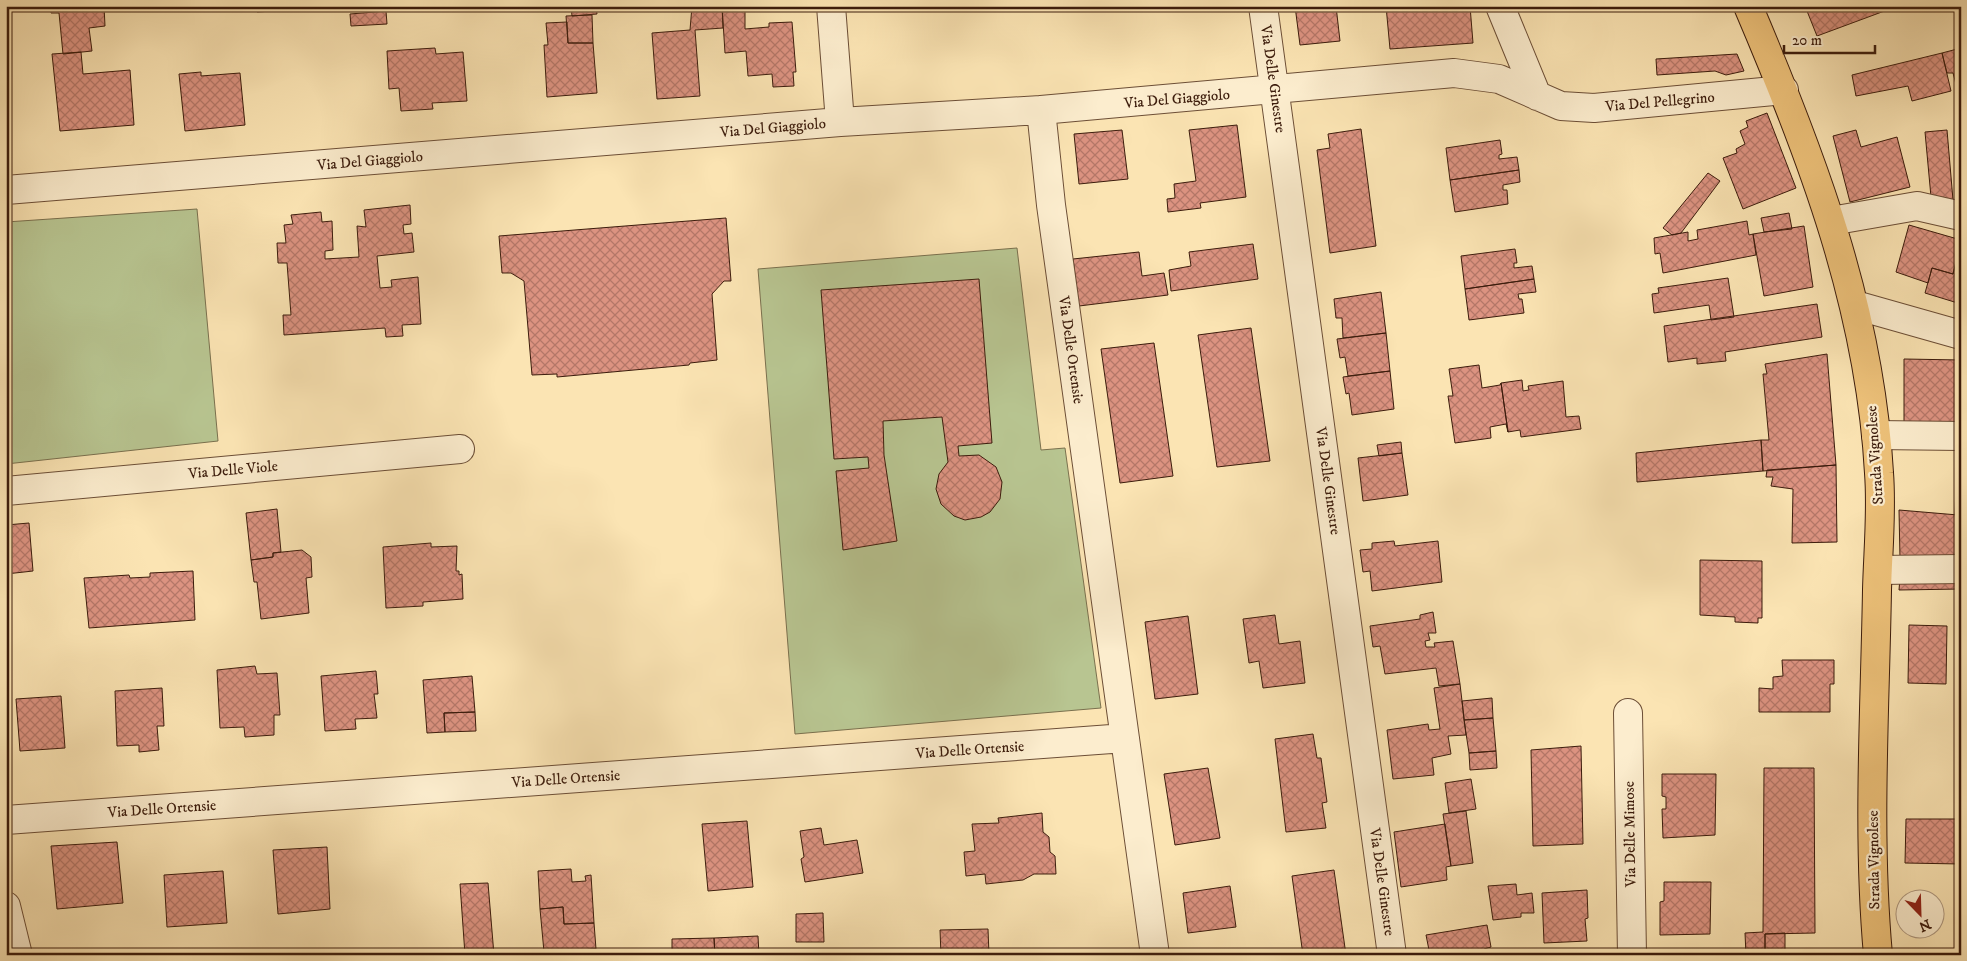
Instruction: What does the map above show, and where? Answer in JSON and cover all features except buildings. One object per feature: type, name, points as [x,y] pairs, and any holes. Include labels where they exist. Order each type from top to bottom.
[{"type":"main road","name":"Strada Vignolese","points":[[1748,6],[1811,158],[1855,305],[1870,386],[1880,474],[1873,768],[1874,915],[1878,955]]},
{"type":"street","points":[[832,6],[840,122]]},
{"type":"street","name":"Via Delle Ginestre","points":[[1264,6],[1392,955]]},
{"type":"street","points":[[1500,6],[1536,96]]},
{"type":"street","name":"Via Del Giaggiolo","points":[[6,190],[840,122],[1041,110],[1274,91],[1454,73],[1499,79],[1536,96]]},
{"type":"street","name":"Via Del Pellegrino","points":[[1536,96],[1561,106],[1594,108],[1784,90]]},
{"type":"street","name":"Via Delle Ortensie","points":[[1041,110],[1052,215],[1155,955]]},
{"type":"street","points":[[1831,221],[1917,206],[1961,216]]},
{"type":"street","points":[[1855,305],[1961,335]]},
{"type":"street","points":[[1876,436],[1961,436]]},
{"type":"street","name":"Via Delle Viole","points":[[6,491],[460,449]]},
{"type":"street","points":[[1878,570],[1961,569]]},
{"type":"street","name":"Via Delle Mimose","points":[[1628,713],[1632,955]]},
{"type":"street","name":"Via Delle Ortensie","points":[[6,820],[1125,738]]},
{"type":"street","points":[[6,906],[18,955]]},
{"type":"green space","points":[[197,209],[218,441],[6,464],[6,222]]},
{"type":"green space","points":[[1017,248],[1041,450],[1065,448],[1101,708],[795,734],[758,269]]}]
